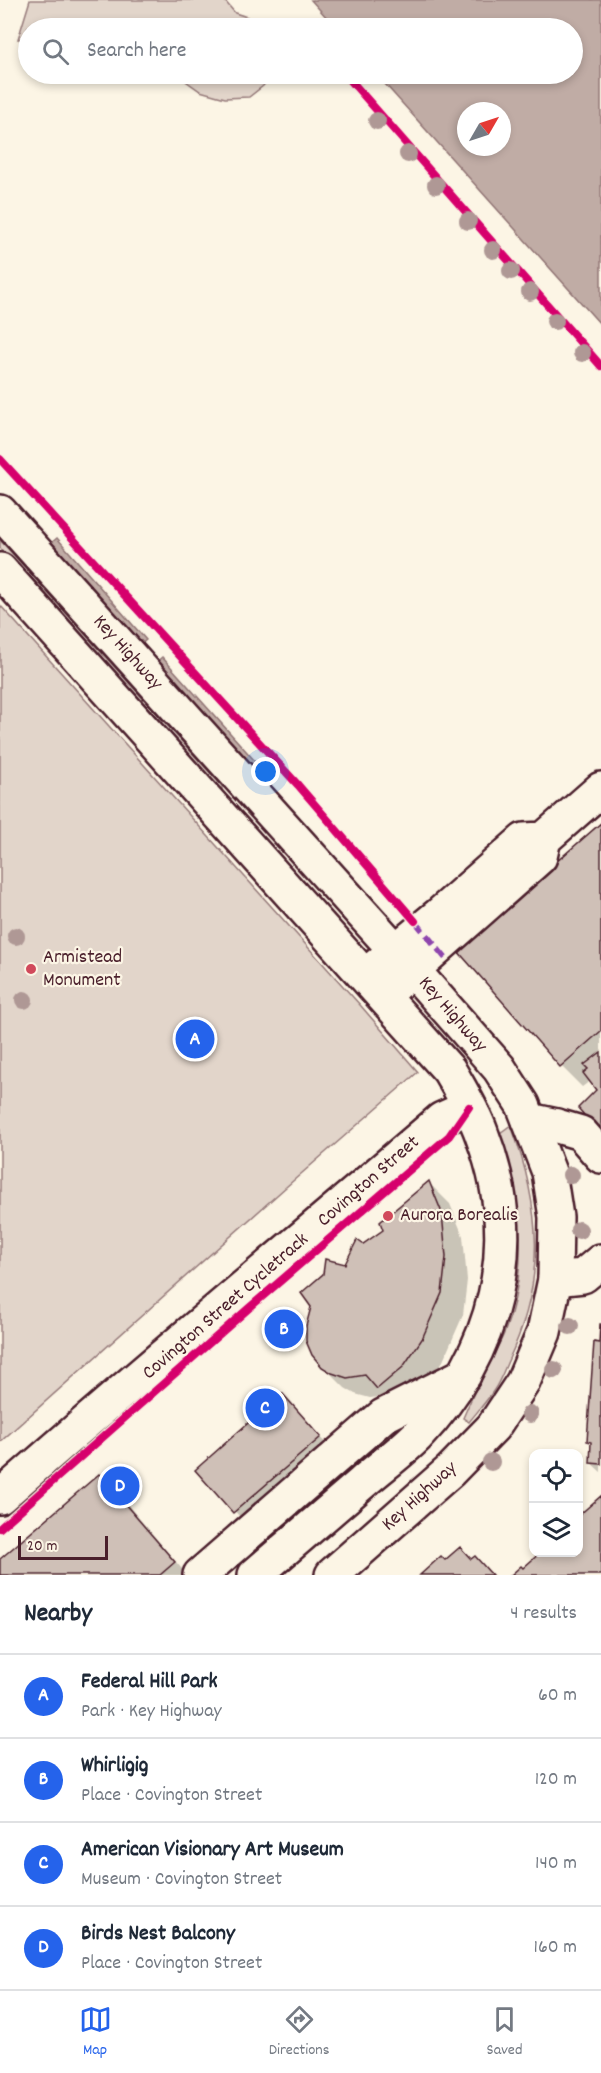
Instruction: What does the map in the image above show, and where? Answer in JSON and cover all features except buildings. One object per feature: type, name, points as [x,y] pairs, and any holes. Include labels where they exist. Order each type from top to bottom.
[{"type":"main road","name":"Key Highway","points":[[0,512],[500,1068],[523,1105],[549,1172],[556,1217],[555,1279],[544,1332],[523,1382],[493,1427],[450,1471],[332,1575]]},
{"type":"main road","name":"Key Highway","points":[[0,570],[449,1070],[482,1135],[496,1185],[503,1221],[501,1272],[491,1316],[464,1375],[450,1396],[416,1436],[255,1575]]},
{"type":"main road","points":[[374,985],[540,857],[544,839],[601,789]]},
{"type":"main road","name":"Covington Street","points":[[0,1497],[119,1392],[442,1119],[469,1107]]},
{"type":"main road","points":[[529,1120],[581,1133],[601,1156]]},
{"type":"main road","points":[[555,1279],[583,1276],[601,1261]]},
{"type":"main road","points":[[200,1575],[383,1416],[464,1375]]},
{"type":"shaded area","points":[[30,0],[224,0],[235,13],[248,18],[24,18]]},
{"type":"shaded area","points":[[311,0],[601,0],[601,325],[385,84],[583,84],[583,18],[327,18]]},
{"type":"shaded area","points":[[190,84],[264,84],[249,97],[225,98],[200,91]]},
{"type":"shaded area","points":[[57,538],[146,640],[139,646],[50,544]]},
{"type":"shaded area","points":[[0,540],[222,786],[222,790],[218,790],[0,548]]},
{"type":"shaded area","points":[[0,605],[418,1072],[0,1442]]},
{"type":"shaded area","points":[[162,657],[263,770],[257,775],[155,663]]},
{"type":"shaded area","points":[[511,1125],[529,1185],[534,1214],[534,1272],[521,1331],[498,1383],[469,1422],[463,1418],[505,1331],[518,1282],[520,1232],[517,1206],[500,1133]]},
{"type":"marked path","points":[[415,921],[447,960]]},
{"type":"cycle path","points":[[354,84],[601,366]]},
{"type":"cycle path","points":[[0,459],[298,785],[415,921]]},
{"type":"cycle path","name":"Covington Street Cycletrack","points":[[0,1528],[249,1308],[449,1136],[469,1107]]},
{"type":"place","name":"Armistead Monument","points":[[31,969]]},
{"type":"place","name":"Federal Hill Park","points":[[195,1039]]},
{"type":"place","name":"Aurora Borealis","points":[[388,1216]]},
{"type":"place","name":"Whirligig","points":[[284,1329]]},
{"type":"place","name":"American Visionary Art Museum","points":[[265,1408]]},
{"type":"place","name":"Birds Nest Balcony","points":[[120,1486]]}]
